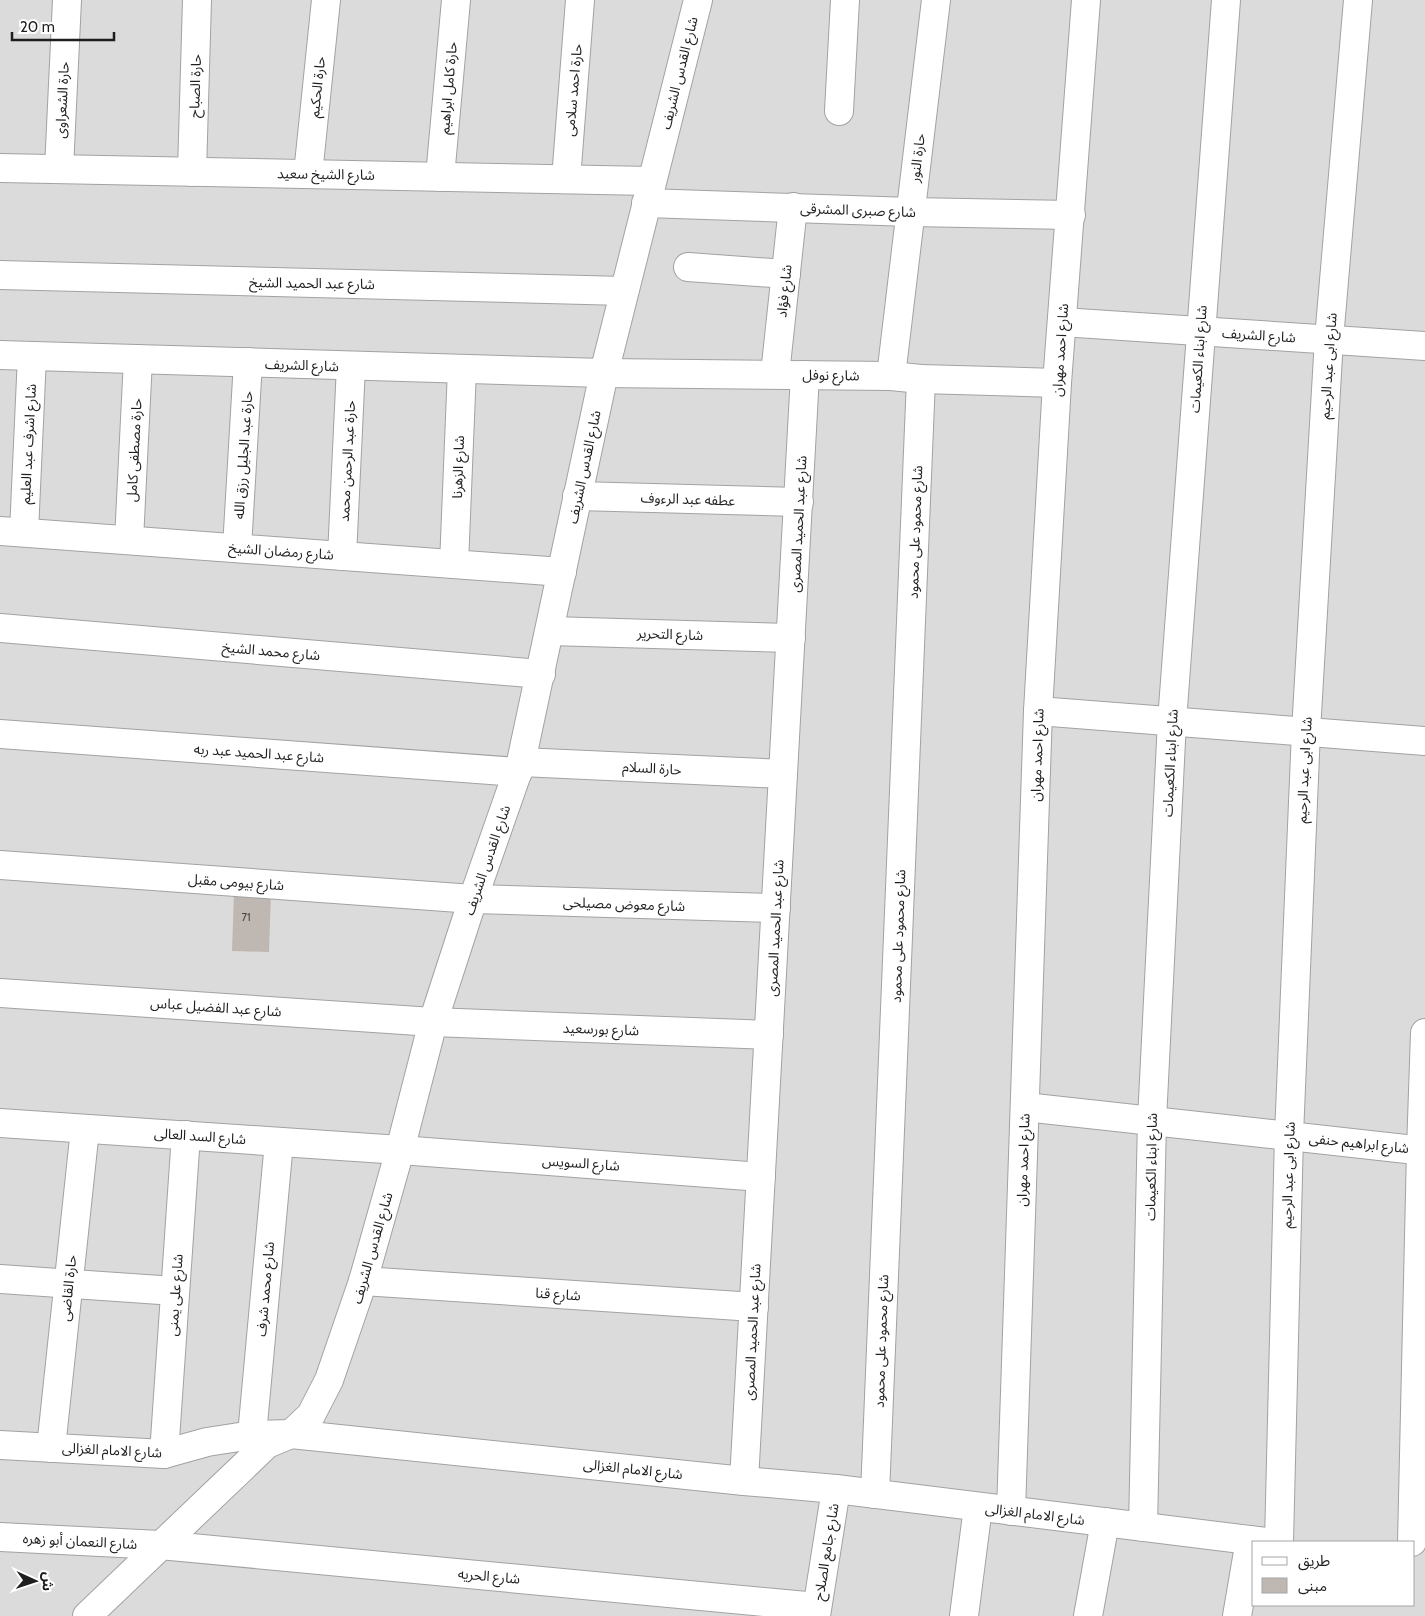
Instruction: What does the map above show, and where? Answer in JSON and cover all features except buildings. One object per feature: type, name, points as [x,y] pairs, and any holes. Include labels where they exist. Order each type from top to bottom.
[{"type":"street","name":"حارة الشعراوى","points":[[59,170],[67,0]]},
{"type":"street","name":"حارة الصباح","points":[[192,172],[197,0]]},
{"type":"street","name":"حارة الحكيم","points":[[308,174],[326,0]]},
{"type":"street","name":"حارة كامل ابراهيم","points":[[440,176],[456,0]]},
{"type":"street","name":"حارة احمد سلامى","points":[[566,179],[580,0]]},
{"type":"street","name":"شارع القدس الشريف","points":[[87,1616],[267,1444],[291,1434],[310,1415],[329,1380],[363,1281],[400,1150],[433,1022],[519,767],[541,674],[604,373],[698,0]]},
{"type":"street","points":[[839,111],[845,0]]},
{"type":"street","name":"حارة النور","points":[[891,376],[936,0]]},
{"type":"street","name":"شارع احمد مهران","points":[[1011,1511],[1038,711],[1057,383],[1086,0]]},
{"type":"street","name":"شارع ابناء الكعيمات","points":[[1143,1527],[1152,1120],[1172,721],[1226,0]]},
{"type":"street","name":"شارع ابى عبد الرحيم","points":[[1279,1541],[1289,1135],[1306,731],[1329,340],[1358,0]]},
{"type":"street","name":"شارع الشيخ سعيد","points":[[0,168],[566,179],[649,192]]},
{"type":"street","name":"شارع صبرى المشرقى","points":[[649,192],[793,207],[911,212],[1071,214]]},
{"type":"street","name":"شارع فؤاد","points":[[775,374],[793,207]]},
{"type":"street","points":[[688,267],[786,274]]},
{"type":"street","name":"شارع عبد الحميد الشيخ","points":[[0,275],[624,291]]},
{"type":"street","name":"شارع الشريف","points":[[1062,322],[1425,346]]},
{"type":"street","name":"شارع الشريف","points":[[0,355],[604,373]]},
{"type":"street","name":"شارع اشرف عبد العليم","points":[[12,532],[32,356]]},
{"type":"street","name":"حارة مصطفى كامل","points":[[129,540],[138,359]]},
{"type":"street","name":"حارة عبد الجليل رزق الله","points":[[237,548],[248,362]]},
{"type":"street","name":"حارة عبد الرحمن محمد","points":[[342,556],[351,366]]},
{"type":"street","name":"شارع الزهرنا","points":[[454,564],[462,369]]},
{"type":"street","name":"شارع نوفل","points":[[604,373],[891,376],[921,379],[1057,383]]},
{"type":"street","name":"شارع عبد الحميد المصرى","points":[[744,1481],[806,375]]},
{"type":"street","name":"شارع محمود على محمود","points":[[875,1494],[921,379]]},
{"type":"street","name":"عطفه عبد الرءوف","points":[[577,496],[799,502]]},
{"type":"street","name":"شارع رمضان الشيخ","points":[[12,532],[562,572]]},
{"type":"street","name":"شارع محمد الشيخ","points":[[0,628],[541,674]]},
{"type":"street","name":"شارع التحرير","points":[[550,631],[791,638]]},
{"type":"street","points":[[1038,711],[1425,741]]},
{"type":"street","name":"شارع عبد الحميد عبد ربه","points":[[0,734],[519,767]]},
{"type":"street","name":"حارة السلام","points":[[519,767],[783,774]]},
{"type":"street","name":"شارع بيومى مقبل","points":[[0,864],[473,900]]},
{"type":"street","name":"شارع معوض مصيلحى","points":[[473,900],[776,908]]},
{"type":"street","name":"شارع عبد الفضيل عباس","points":[[0,993],[433,1022]]},
{"type":"street","name":"شارع بورسعيد","points":[[433,1022],[769,1035]]},
{"type":"street","points":[[1412,1541],[1425,1033]]},
{"type":"street","name":"شارع ابراهيم حنفى","points":[[1025,1107],[1423,1150]]},
{"type":"street","name":"شارع السد العالى","points":[[0,1123],[400,1150]]},
{"type":"street","name":"حارة القاضى","points":[[51,1448],[85,1129]]},
{"type":"street","name":"شارع على يمنى","points":[[164,1454],[186,1135]]},
{"type":"street","name":"شارع محمد شرف","points":[[252,1435],[279,1142]]},
{"type":"street","name":"شارع السويس","points":[[400,1150],[761,1177]]},
{"type":"street","points":[[0,1279],[175,1291]]},
{"type":"street","name":"شارع قنا","points":[[363,1281],[754,1307]]},
{"type":"street","name":"شارع الامام الغزالى","points":[[0,1445],[164,1454],[207,1442],[252,1435],[291,1434],[836,1489],[1258,1541]]},
{"type":"street","name":"شارع جامع الصلاح","points":[[816,1611],[836,1489]]},
{"type":"street","points":[[964,1616],[978,1506]]},
{"type":"street","points":[[1088,1616],[1105,1522]]},
{"type":"street","name":"شارع النعمان أبو زهره","points":[[0,1537],[160,1545]]},
{"type":"street","name":"شارع الحريه","points":[[160,1545],[816,1611]]},
{"type":"street","points":[[1237,1616],[1252,1562]]},
{"type":"shaded area","points":[[0,0],[1425,0],[1425,1616],[0,1616]]}]
